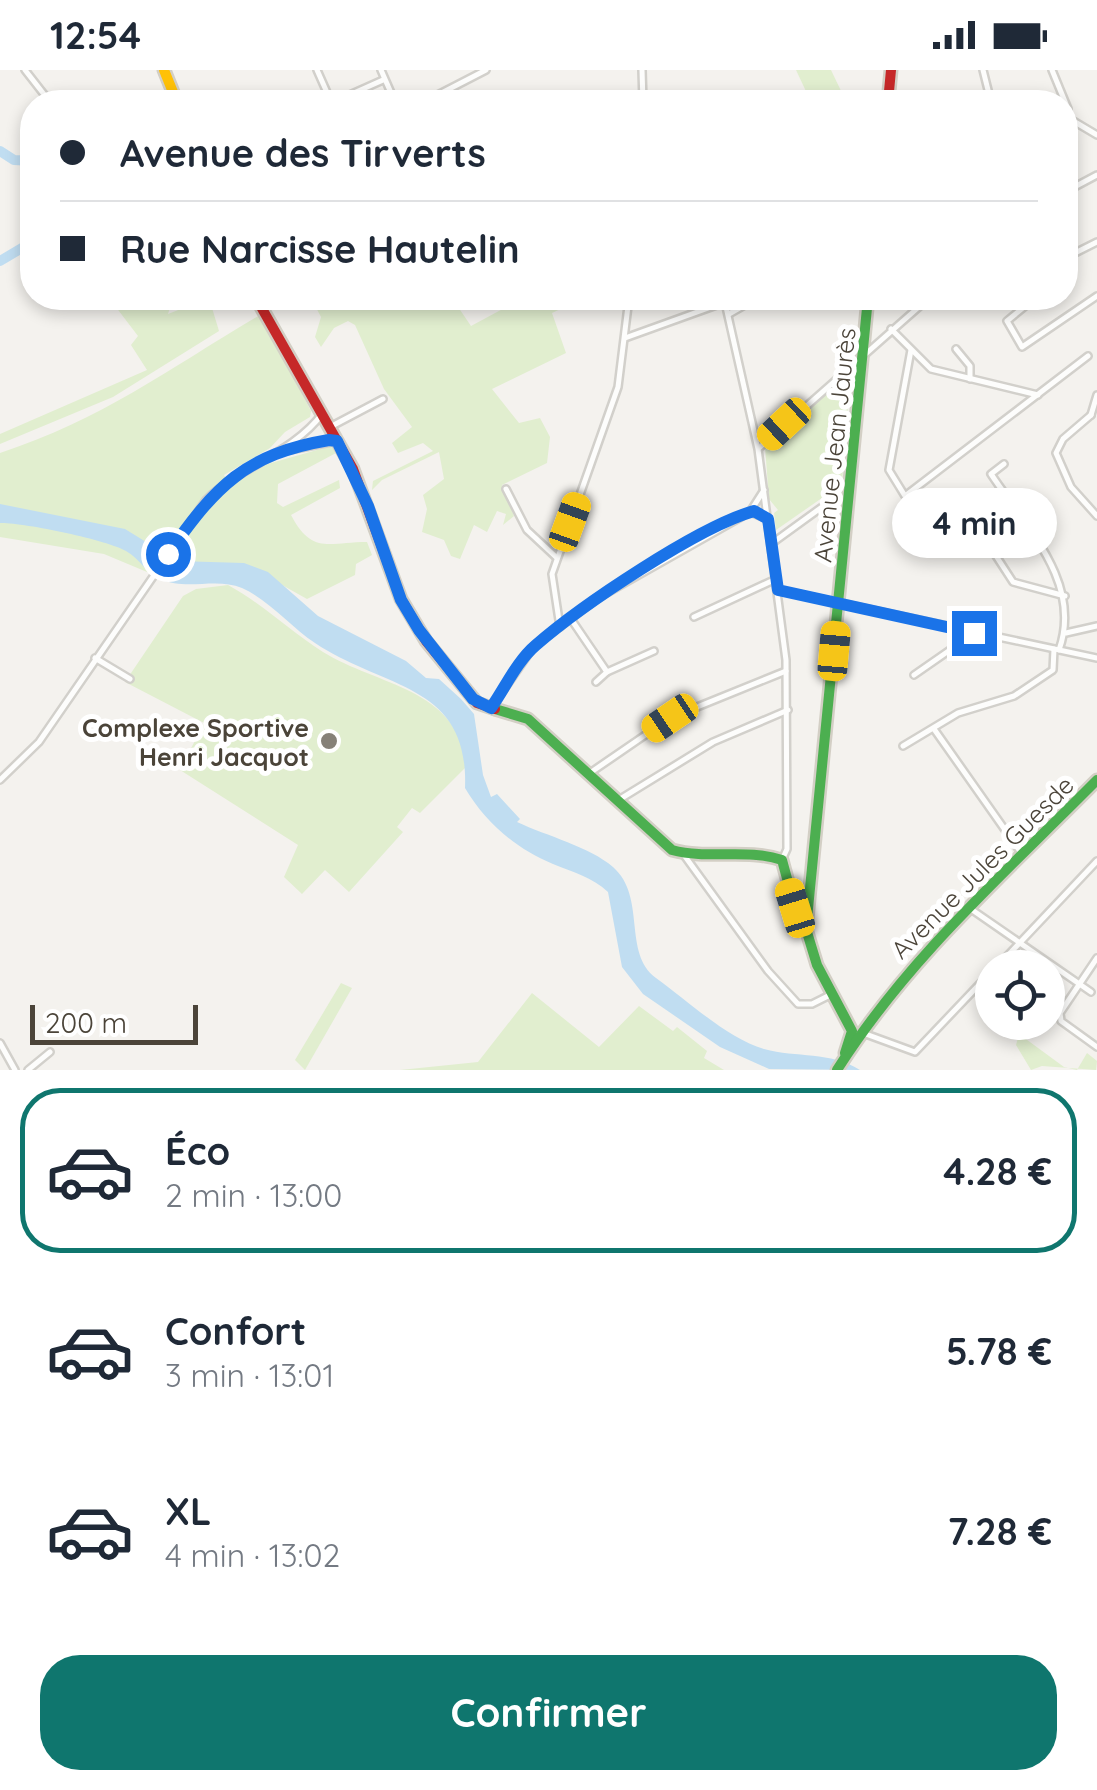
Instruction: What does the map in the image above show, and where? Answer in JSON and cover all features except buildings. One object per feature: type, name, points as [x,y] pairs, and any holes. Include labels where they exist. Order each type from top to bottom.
[{"type":"main road","points":[[263,310],[330,426],[368,506],[401,600],[426,641],[486,706],[528,720],[549,736],[647,832],[684,855],[752,851],[782,860],[795,908],[807,911]]},
{"type":"main road","name":"Avenue Jean Jaurès","points":[[853,1029],[809,944],[807,911],[867,310]]},
{"type":"main road","name":"Avenue Jules Guesde","points":[[837,1070],[853,1029],[928,946],[1094,789]]},
{"type":"street","points":[[25,70],[41,90]]},
{"type":"street","points":[[381,70],[389,90]]},
{"type":"street","points":[[447,90],[486,70]]},
{"type":"street","points":[[361,90],[384,80]]},
{"type":"street","points":[[560,627],[552,579],[618,387],[628,310]]},
{"type":"street","points":[[625,338],[699,310]]},
{"type":"street","points":[[728,310],[758,449],[778,590],[788,710],[787,855],[782,860]]},
{"type":"street","points":[[729,314],[736,310]]},
{"type":"street","points":[[758,449],[914,310]]},
{"type":"street","points":[[1021,310],[1007,322],[1022,347],[1076,310]]},
{"type":"street","points":[[891,329],[931,369],[1038,395]]},
{"type":"street","points":[[956,349],[970,366],[970,379]]},
{"type":"street","points":[[911,350],[888,470],[904,496],[1088,356]]},
{"type":"street","points":[[1097,394],[1094,415],[1063,439],[1056,453],[1070,488],[1097,516]]},
{"type":"street","points":[[330,426],[383,399]]},
{"type":"street","points":[[0,780],[38,742],[206,500],[237,473],[309,429],[322,414]]},
{"type":"street","points":[[271,454],[337,441]]},
{"type":"street","points":[[903,746],[958,713],[1014,696],[1054,670],[1056,650],[1065,633],[1064,596],[1053,568],[991,474],[1004,464]]},
{"type":"street","points":[[506,489],[527,530],[557,558]]},
{"type":"street","points":[[1001,489],[978,507],[976,525],[1013,582],[1064,596]]},
{"type":"street","points":[[486,706],[534,646],[677,550],[750,512],[764,490]]},
{"type":"street","points":[[771,544],[822,507]]},
{"type":"street","points":[[750,512],[768,519]]},
{"type":"street","points":[[694,617],[776,579]]},
{"type":"street","points":[[778,590],[1097,658]]},
{"type":"street","points":[[571,619],[608,672]]},
{"type":"street","points":[[1065,633],[1097,626]]},
{"type":"street","points":[[914,675],[974,633]]},
{"type":"street","points":[[596,682],[608,672],[654,651]]},
{"type":"street","points":[[95,658],[130,679]]},
{"type":"street","points":[[587,775],[670,718],[786,672]]},
{"type":"street","points":[[614,802],[712,742],[788,710]]},
{"type":"street","points":[[934,729],[1024,856]]},
{"type":"street","points":[[684,855],[768,971],[798,1004],[812,1004],[832,994]]},
{"type":"street","points":[[1013,950],[1097,862]]},
{"type":"street","points":[[968,908],[1090,992]]},
{"type":"street","points":[[1097,958],[1060,1013],[1061,1022],[1097,1046]]},
{"type":"street","points":[[853,1029],[914,1052],[975,989]]},
{"type":"street","points":[[0,1043],[15,1070]]},
{"type":"street","points":[[28,1070],[50,1052]]},
{"type":"green space","points":[[796,70],[831,70],[841,90],[805,90]]},
{"type":"green space","points":[[118,310],[169,310],[168,314],[178,310],[213,310],[219,331],[113,397],[0,444],[0,434],[147,370],[131,345],[138,336]]},
{"type":"green space","points":[[317,310],[460,310],[471,326],[501,310],[558,310],[552,313],[566,353],[492,389],[519,423],[540,418],[550,437],[547,463],[502,485],[514,516],[503,525],[506,514],[497,511],[487,532],[474,525],[460,559],[451,556],[444,540],[422,532],[427,509],[423,495],[444,479],[439,452],[382,480],[372,490],[373,481],[433,451],[423,443],[398,453],[392,443],[412,427],[384,389],[355,325],[348,321],[334,328],[321,347],[315,337],[321,317]]},
{"type":"green space","points":[[260,315],[311,411],[310,417],[285,432],[270,448],[224,475],[230,486],[257,467],[331,446],[336,453],[278,484],[277,503],[283,507],[339,480],[340,488],[291,515],[306,536],[322,544],[367,542],[372,555],[356,564],[355,575],[307,599],[250,567],[147,572],[104,554],[0,537],[0,453],[103,409]]},
{"type":"green space","points":[[851,367],[842,484],[776,530],[774,513],[778,510],[769,499],[765,447]]},
{"type":"green space","name":"Complexe Sportive Henri Jacquot","points":[[228,585],[323,652],[432,705],[448,720],[460,740],[467,766],[420,813],[412,808],[397,827],[403,832],[349,892],[325,870],[302,894],[284,877],[298,845],[180,770],[204,723],[125,682],[183,596],[196,589]]},
{"type":"green space","points":[[341,983],[352,988],[305,1070],[295,1060]]},
{"type":"green space","points":[[532,993],[599,1047],[639,1006],[673,1031],[677,1027],[707,1051],[704,1058],[724,1070],[400,1070],[478,1062]]},
{"type":"green space","points":[[1017,1040],[1027,1040],[1068,1068],[1042,1066],[1031,1070],[1016,1045]]},
{"type":"green space","points":[[1087,1053],[1097,1061],[1096,1070],[1078,1069]]},
{"type":"water","points":[[0,504],[125,529],[177,561],[244,563],[268,572],[318,616],[406,661],[426,678],[439,679],[474,714],[483,775],[491,797],[497,794],[520,819],[517,822],[593,854],[623,879],[633,909],[640,954],[656,978],[750,1044],[776,1052],[825,1057],[860,1070],[769,1069],[720,1047],[643,994],[622,967],[608,892],[589,879],[526,851],[492,823],[465,788],[463,754],[453,728],[438,708],[418,694],[315,643],[242,588],[160,579],[131,554],[102,542],[0,523]]},
{"type":"waterway","points":[[0,151],[20,160]]},
{"type":"waterway","points":[[0,261],[20,249]]},
{"type":"traffic: fast","points":[[845,1053],[852,1031],[817,965],[806,929],[867,310]]},
{"type":"traffic: fast","points":[[495,709],[528,719],[672,850],[782,860],[795,908],[807,911]]},
{"type":"traffic: fast","points":[[837,1070],[926,954],[1097,780]]},
{"type":"traffic: slow","points":[[164,70],[172,90]]},
{"type":"traffic: jam","points":[[889,90],[891,70]]},
{"type":"traffic: jam","points":[[263,310],[353,469],[401,599],[426,641],[477,703],[495,709]]},
{"type":"place","name":"Complexe Sportive Henri Jacquot","points":[[329,741]]},
{"type":"route","points":[[168,554],[206,500],[237,473],[271,454],[329,440],[337,441],[353,469],[401,600],[423,637],[473,699],[491,708],[534,646],[598,598],[703,535],[754,511],[768,519],[778,590],[974,633]]}]
